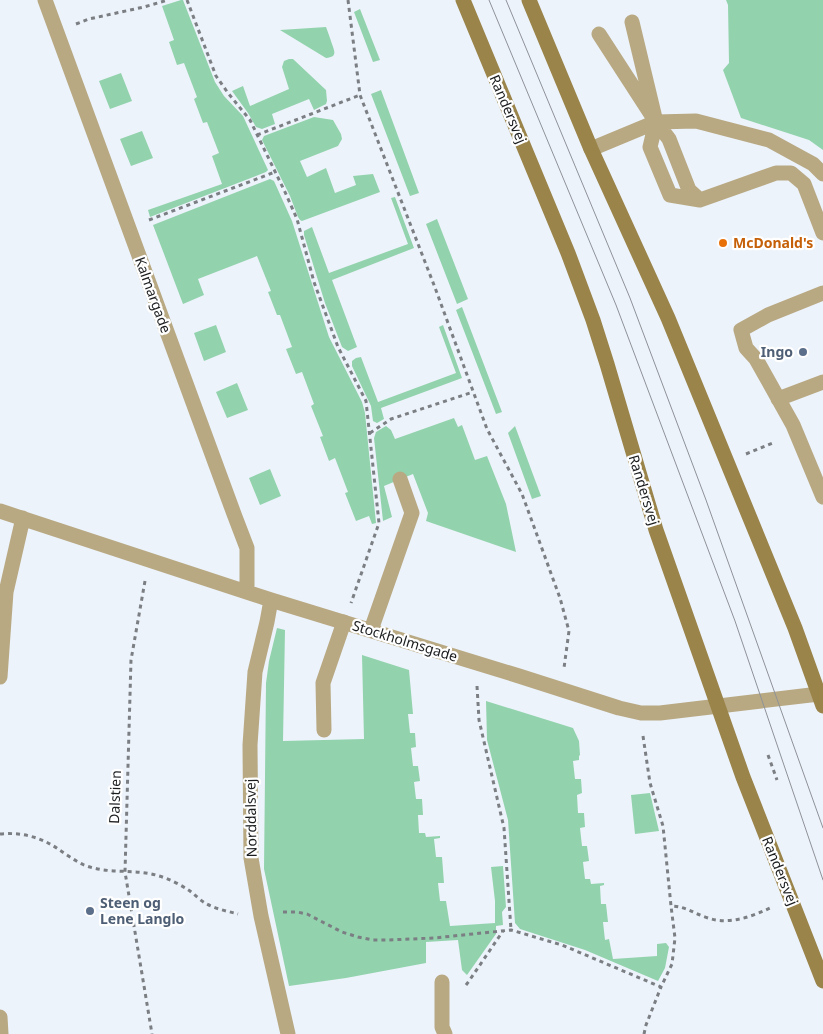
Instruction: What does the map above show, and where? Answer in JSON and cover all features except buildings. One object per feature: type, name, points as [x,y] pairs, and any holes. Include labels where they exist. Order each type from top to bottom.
[{"type":"street","name":"Kalmargade","points":[[45,0],[248,548],[247,592]]},
{"type":"street","name":"Randersvej","points":[[463,0],[568,253],[593,320],[656,530],[743,777],[823,981]]},
{"type":"street","points":[[529,0],[592,149],[668,318],[728,462],[822,698]]},
{"type":"street","points":[[632,22],[656,122]]},
{"type":"street","points":[[599,34],[669,140],[689,190],[700,200],[776,173],[790,173],[804,184],[823,233]]},
{"type":"street","points":[[592,149],[656,122],[696,121],[770,140],[813,164],[823,174]]},
{"type":"street","points":[[823,293],[768,315],[740,330],[746,348],[756,359],[793,425],[823,497]]},
{"type":"street","points":[[778,399],[823,382]]},
{"type":"street","points":[[371,630],[412,513],[400,479]]},
{"type":"street","name":"Stockholmsgade","points":[[0,511],[271,600],[619,708],[641,713],[660,713],[718,706],[822,698]]},
{"type":"street","points":[[0,677],[6,592],[23,518]]},
{"type":"street","name":"Norddalsvej","points":[[271,600],[254,672],[250,745],[251,858],[261,916],[288,1034]]},
{"type":"street","points":[[324,730],[323,683],[344,622]]},
{"type":"street","points":[[442,982],[442,1027],[445,1034]]},
{"type":"street","points":[[0,1017],[1,1034]]},
{"type":"path","points":[[57,32],[89,19],[168,0]]},
{"type":"path","points":[[187,0],[216,76],[228,94],[250,120],[297,219],[314,282],[338,347],[366,401],[379,523],[344,622]]},
{"type":"path","points":[[348,0],[360,95],[434,285],[487,429],[522,494],[560,598],[569,631],[562,690]]},
{"type":"path","points":[[257,135],[360,95]]},
{"type":"path","points":[[128,228],[275,172]]},
{"type":"path","points":[[370,433],[391,420],[473,392]]},
{"type":"path","points":[[728,462],[796,433]]},
{"type":"path","name":"Dalstien","points":[[149,560],[131,660],[125,872],[152,1034]]},
{"type":"path","points":[[476,663],[479,720],[504,828],[511,930],[562,945],[660,987]]},
{"type":"path","points":[[641,713],[650,783],[663,826],[675,938],[672,964],[660,987],[644,1034]]},
{"type":"path","points":[[768,755],[777,780]]},
{"type":"path","points":[[671,906],[692,910],[708,918],[724,921],[744,918],[791,898]]},
{"type":"path","points":[[442,1008],[469,981],[503,930]]},
{"type":"green space","points":[[183,0],[215,82],[224,96],[243,116],[268,170],[150,217],[148,210],[222,184],[212,156],[219,153],[207,122],[203,123],[194,99],[197,97],[184,63],[177,65],[169,42],[174,40],[162,6]]},
{"type":"green space","points":[[726,0],[823,0],[823,150],[809,140],[741,118],[723,70],[729,63],[728,5]]},
{"type":"green space","points":[[360,9],[380,60],[373,62],[354,12]]},
{"type":"green space","points":[[326,27],[334,55],[326,58],[280,30]]},
{"type":"green space","points":[[293,59],[326,90],[326,104],[314,110],[309,99],[272,114],[275,124],[262,129],[256,127],[232,91],[243,86],[250,106],[289,89],[282,67],[284,61]]},
{"type":"green space","points":[[121,73],[132,101],[110,109],[99,81]]},
{"type":"green space","points":[[381,90],[419,193],[410,196],[371,94]]},
{"type":"green space","points":[[314,117],[333,120],[342,139],[338,146],[300,161],[307,177],[326,168],[335,193],[356,185],[353,176],[373,174],[380,192],[302,221],[298,217],[290,196],[262,140],[264,136]]},
{"type":"green space","points":[[142,131],[153,158],[131,166],[120,139]]},
{"type":"green space","points":[[270,179],[274,181],[292,221],[329,337],[362,402],[365,413],[376,523],[372,524],[369,516],[356,521],[345,493],[348,492],[335,458],[329,461],[320,437],[323,436],[311,406],[314,404],[302,372],[296,374],[286,349],[292,347],[280,315],[277,315],[268,292],[271,291],[257,256],[198,279],[204,295],[183,304],[153,225]]},
{"type":"green space","points":[[395,197],[414,248],[332,280],[357,347],[348,351],[342,347],[325,303],[304,231],[312,227],[329,273],[408,244],[391,198]]},
{"type":"green space","points":[[437,219],[468,299],[457,304],[426,224]]},
{"type":"green space","points":[[462,307],[502,412],[496,414],[456,310]]},
{"type":"green space","points":[[216,325],[226,352],[204,361],[194,333]]},
{"type":"green space","points":[[443,325],[462,378],[381,408],[384,419],[377,423],[373,421],[371,406],[352,366],[352,361],[361,357],[378,402],[456,373],[439,327]]},
{"type":"green space","points":[[237,383],[248,410],[227,418],[216,392]]},
{"type":"green space","points":[[454,418],[458,427],[462,425],[475,460],[487,456],[506,504],[516,552],[426,521],[428,513],[413,474],[384,486],[392,517],[383,521],[374,438],[376,432],[386,426],[391,430],[395,439]]},
{"type":"green space","points":[[515,426],[541,496],[532,499],[508,433]]},
{"type":"green space","points":[[270,469],[281,496],[260,505],[249,478]]},
{"type":"green space","points":[[277,628],[285,630],[283,741],[364,739],[362,655],[409,670],[413,714],[408,714],[410,733],[415,733],[416,747],[411,748],[413,766],[418,766],[420,781],[414,782],[416,799],[422,799],[423,815],[418,815],[419,833],[425,833],[426,837],[440,836],[440,838],[434,839],[436,857],[442,857],[444,883],[438,883],[440,901],[446,901],[450,926],[495,923],[495,901],[491,867],[503,866],[506,907],[502,912],[503,925],[496,926],[496,934],[467,975],[462,970],[458,940],[426,942],[426,963],[346,978],[289,986],[264,869],[266,683]]},
{"type":"green space","points":[[486,701],[573,728],[579,741],[580,755],[579,760],[573,761],[575,779],[581,779],[582,793],[577,795],[578,813],[584,813],[585,827],[580,828],[582,846],[587,846],[589,861],[583,862],[585,879],[590,879],[591,884],[604,883],[604,885],[600,886],[601,904],[606,904],[608,922],[603,922],[605,940],[609,939],[613,959],[657,956],[657,944],[666,943],[669,947],[665,968],[658,981],[585,950],[520,929],[515,923],[508,820],[487,740]]},
{"type":"green space","points":[[650,793],[659,831],[635,834],[631,795]]},
{"type":"tram line","points":[[489,0],[616,305],[735,621],[823,880]]},
{"type":"tram line","points":[[506,0],[630,298],[706,500],[823,828]]},
{"type":"place","name":"McDonald's","points":[[723,243]]},
{"type":"place","name":"Ingo","points":[[803,352]]},
{"type":"place","name":"Steen og Lene Langlo","points":[[90,911]]}]
